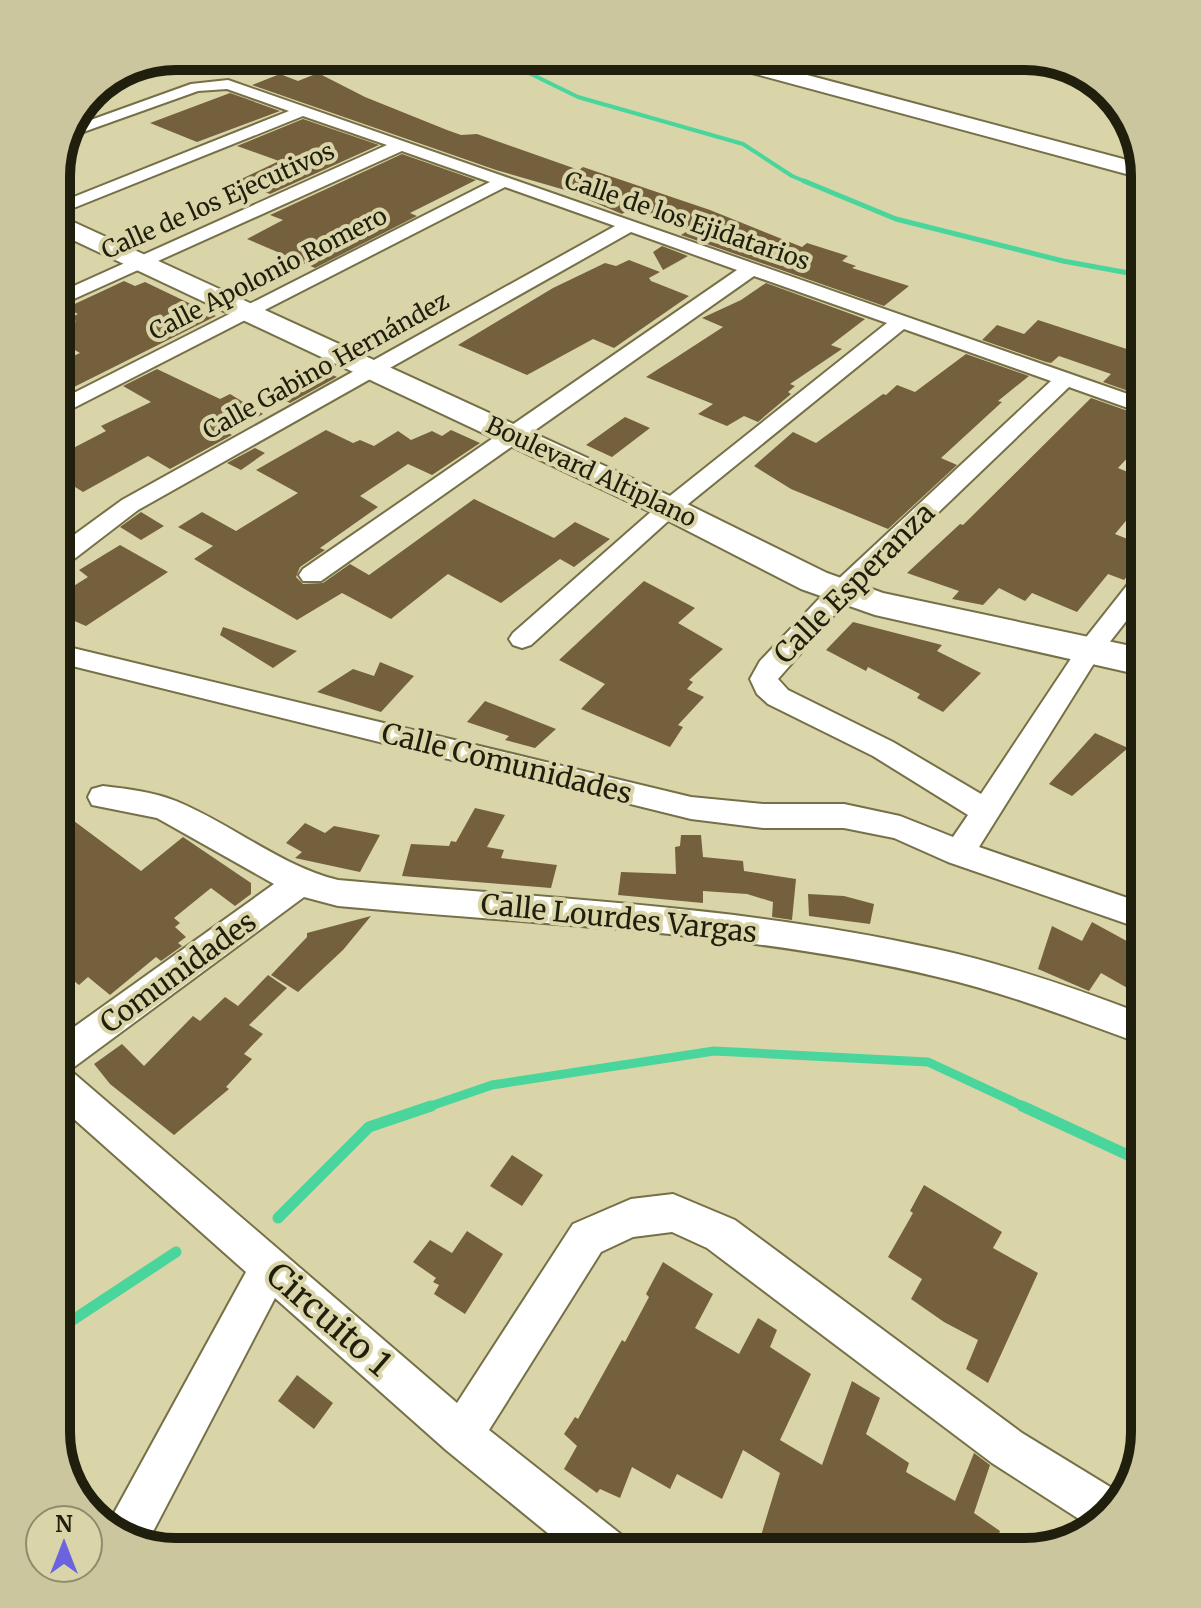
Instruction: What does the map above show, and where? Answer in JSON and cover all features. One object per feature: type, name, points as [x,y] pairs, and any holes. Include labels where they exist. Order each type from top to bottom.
[{"type":"main road","points":[[763,70],[1130,168]]},
{"type":"main road","name":"Boulevard Altiplano","points":[[70,228],[513,434],[840,592],[875,603],[1131,660]]},
{"type":"street","name":"Calle de los Ejidatarios","points":[[81,130],[213,83],[228,84],[1131,402]]},
{"type":"street","points":[[70,204],[301,111]]},
{"type":"street","name":"Calle de los Ejecutivos","points":[[70,295],[399,146]]},
{"type":"street","name":"Calle Apolonio Romero","points":[[70,404],[503,182]]},
{"type":"street","name":"Calle Gabino Hernández","points":[[70,550],[130,505],[628,226]]},
{"type":"street","points":[[312,575],[751,269]]},
{"type":"street","points":[[522,639],[669,508],[901,321]]},
{"type":"street","name":"Calle Esperanza","points":[[984,810],[883,749],[778,697],[767,687],[764,679],[770,668],[840,592],[1066,379]]},
{"type":"street","points":[[959,853],[1089,651],[1131,598]]},
{"type":"street","name":"Calle Comunidades","points":[[70,656],[691,808],[763,816],[844,816],[900,828],[959,853],[1131,912]]},
{"type":"street","name":"Calle Lourdes Vargas","points":[[103,797],[140,802],[167,810],[299,883],[352,895],[666,921],[879,952],[995,977],[1077,1003],[1131,1024]]},
{"type":"street","name":"Comunidades","points":[[70,1050],[299,883]]},
{"type":"street","name":"Circuito 1","points":[[70,1092],[461,1435],[590,1538]]},
{"type":"street","points":[[461,1435],[587,1238],[631,1218],[673,1213],[721,1234],[1007,1448],[1100,1507]]},
{"type":"street","points":[[131,1528],[270,1268]]},
{"type":"building","points":[[318,73],[365,97],[447,130],[461,135],[477,134],[579,170],[583,167],[710,210],[802,247],[807,243],[848,256],[842,261],[856,266],[852,268],[909,286],[884,306],[681,235],[689,230],[628,210],[622,214],[565,190],[496,170],[252,85],[280,74],[298,81]]},
{"type":"building","points":[[230,93],[280,111],[197,142],[150,123]]},
{"type":"building","points":[[303,119],[379,145],[270,194],[237,181],[279,161],[237,146]]},
{"type":"building","points":[[402,154],[476,180],[410,213],[417,216],[315,268],[247,239],[283,220],[270,215]]},
{"type":"building","points":[[662,246],[688,256],[663,270],[653,252]]},
{"type":"building","points":[[629,260],[660,272],[649,278],[651,281],[689,296],[614,348],[593,339],[527,375],[458,345],[553,288],[605,263],[616,266]]},
{"type":"building","points":[[124,281],[135,286],[145,282],[216,316],[70,389],[70,358],[80,353],[70,347],[74,341],[70,339],[70,325],[76,321],[70,318],[78,314],[70,310],[70,306]]},
{"type":"building","points":[[766,283],[865,319],[831,345],[842,349],[790,384],[795,386],[788,392],[791,394],[758,422],[744,416],[727,426],[698,414],[713,404],[646,377],[723,327],[702,318],[741,300]]},
{"type":"building","points":[[1038,320],[1131,350],[1131,392],[1103,382],[1111,374],[1059,356],[1051,363],[1046,362],[982,340],[997,325],[1024,334]]},
{"type":"building","points":[[966,354],[1029,376],[998,401],[1002,402],[941,458],[957,465],[888,529],[791,489],[754,466],[793,432],[816,443],[897,385],[915,392]]},
{"type":"building","points":[[316,367],[337,377],[290,403],[268,392]]},
{"type":"building","points":[[157,369],[220,399],[230,394],[263,414],[170,469],[148,456],[83,492],[70,484],[70,450],[106,431],[101,426],[151,402],[123,386]]},
{"type":"building","points":[[1091,398],[1131,412],[1131,454],[1118,468],[1131,473],[1131,515],[1115,534],[1131,540],[1131,572],[1124,580],[1108,574],[1077,612],[1032,593],[1025,601],[999,588],[983,605],[952,599],[959,591],[907,573],[960,524],[963,525]]},
{"type":"building","points":[[625,417],[650,428],[612,457],[586,445]]},
{"type":"building","points":[[326,430],[353,443],[360,440],[374,446],[398,431],[411,440],[432,431],[442,436],[451,430],[480,443],[432,475],[408,464],[360,496],[378,507],[320,548],[325,550],[300,567],[296,577],[303,584],[323,583],[350,564],[369,575],[474,499],[554,538],[575,522],[610,539],[574,567],[560,559],[501,603],[448,574],[391,619],[342,593],[297,620],[194,559],[213,546],[178,527],[202,512],[236,531],[298,493],[256,470]]},
{"type":"building","points":[[255,448],[265,453],[241,470],[227,463]]},
{"type":"building","points":[[141,512],[164,526],[141,540],[120,527]]},
{"type":"building","points":[[120,545],[168,572],[86,626],[70,619],[70,588],[88,577],[79,570]]},
{"type":"building","points":[[644,581],[695,608],[678,623],[723,649],[689,680],[693,682],[687,689],[704,697],[678,725],[683,727],[670,747],[581,709],[605,684],[559,660]]},
{"type":"building","points":[[853,622],[942,645],[937,651],[981,673],[943,712],[917,698],[920,694],[868,667],[866,671],[826,650]]},
{"type":"building","points":[[223,627],[297,651],[273,668],[220,635]]},
{"type":"building","points":[[380,662],[414,676],[381,712],[317,692],[353,669],[374,676]]},
{"type":"building","points":[[485,701],[556,729],[535,748],[505,740],[509,736],[467,722]]},
{"type":"building","points":[[1095,733],[1128,748],[1072,796],[1049,784]]},
{"type":"building","points":[[475,808],[505,815],[487,847],[504,850],[501,858],[557,865],[551,888],[402,876],[411,844],[449,846],[451,841],[456,842]]},
{"type":"building","points":[[74,821],[141,871],[183,837],[251,883],[251,894],[235,906],[211,888],[174,918],[180,923],[175,927],[186,937],[178,943],[182,946],[161,961],[156,957],[110,995],[88,977],[79,985],[70,978],[70,823]]},
{"type":"building","points":[[305,823],[325,833],[334,826],[380,835],[360,872],[295,858],[302,852],[286,843]]},
{"type":"building","points":[[681,835],[701,835],[703,857],[743,861],[744,871],[796,879],[792,920],[772,917],[773,902],[747,894],[703,891],[703,903],[618,895],[621,872],[676,874],[675,847],[680,846]]},
{"type":"building","points":[[808,894],[844,896],[874,904],[870,924],[809,916]]},
{"type":"building","points":[[371,916],[343,950],[298,992],[271,975],[307,937],[307,933]]},
{"type":"building","points":[[1092,922],[1131,943],[1131,990],[1101,973],[1089,991],[1038,969],[1052,926],[1082,941]]},
{"type":"building","points":[[268,975],[287,988],[249,1025],[263,1034],[244,1054],[252,1059],[226,1087],[229,1089],[174,1135],[110,1084],[94,1064],[122,1044],[144,1066],[193,1016],[200,1021],[225,997],[238,1006]]},
{"type":"building","points":[[512,1155],[543,1175],[522,1206],[490,1186]]},
{"type":"building","points":[[924,1185],[1002,1232],[993,1248],[1038,1273],[988,1383],[966,1369],[978,1340],[911,1299],[922,1279],[888,1257],[913,1213],[910,1211]]},
{"type":"building","points":[[467,1231],[503,1254],[465,1314],[434,1294],[439,1285],[433,1282],[436,1278],[413,1262],[430,1240],[452,1253]]},
{"type":"building","points":[[663,1262],[713,1294],[695,1328],[739,1354],[758,1318],[777,1330],[770,1347],[811,1374],[780,1440],[822,1465],[852,1381],[880,1398],[866,1434],[909,1463],[906,1472],[955,1501],[974,1453],[990,1465],[974,1513],[1000,1531],[998,1538],[760,1538],[780,1473],[743,1450],[722,1499],[677,1474],[670,1489],[632,1467],[620,1498],[600,1489],[597,1493],[564,1469],[577,1446],[564,1434],[575,1417],[578,1419],[622,1340],[625,1342],[649,1297],[646,1294]]},
{"type":"building","points":[[297,1375],[333,1403],[314,1429],[278,1401]]},
{"type":"waterway","points":[[523,70],[578,97],[743,144],[792,176],[809,183]]},
{"type":"waterway","points":[[804,181],[896,219],[1063,261],[1131,273]]},
{"type":"waterway","points":[[425,1108],[492,1085],[714,1051],[928,1062],[1027,1108]]},
{"type":"waterway","points":[[278,1218],[369,1127],[431,1106]]},
{"type":"waterway","points":[[1022,1106],[1131,1157]]},
{"type":"waterway","points":[[70,1322],[176,1252]]}]
